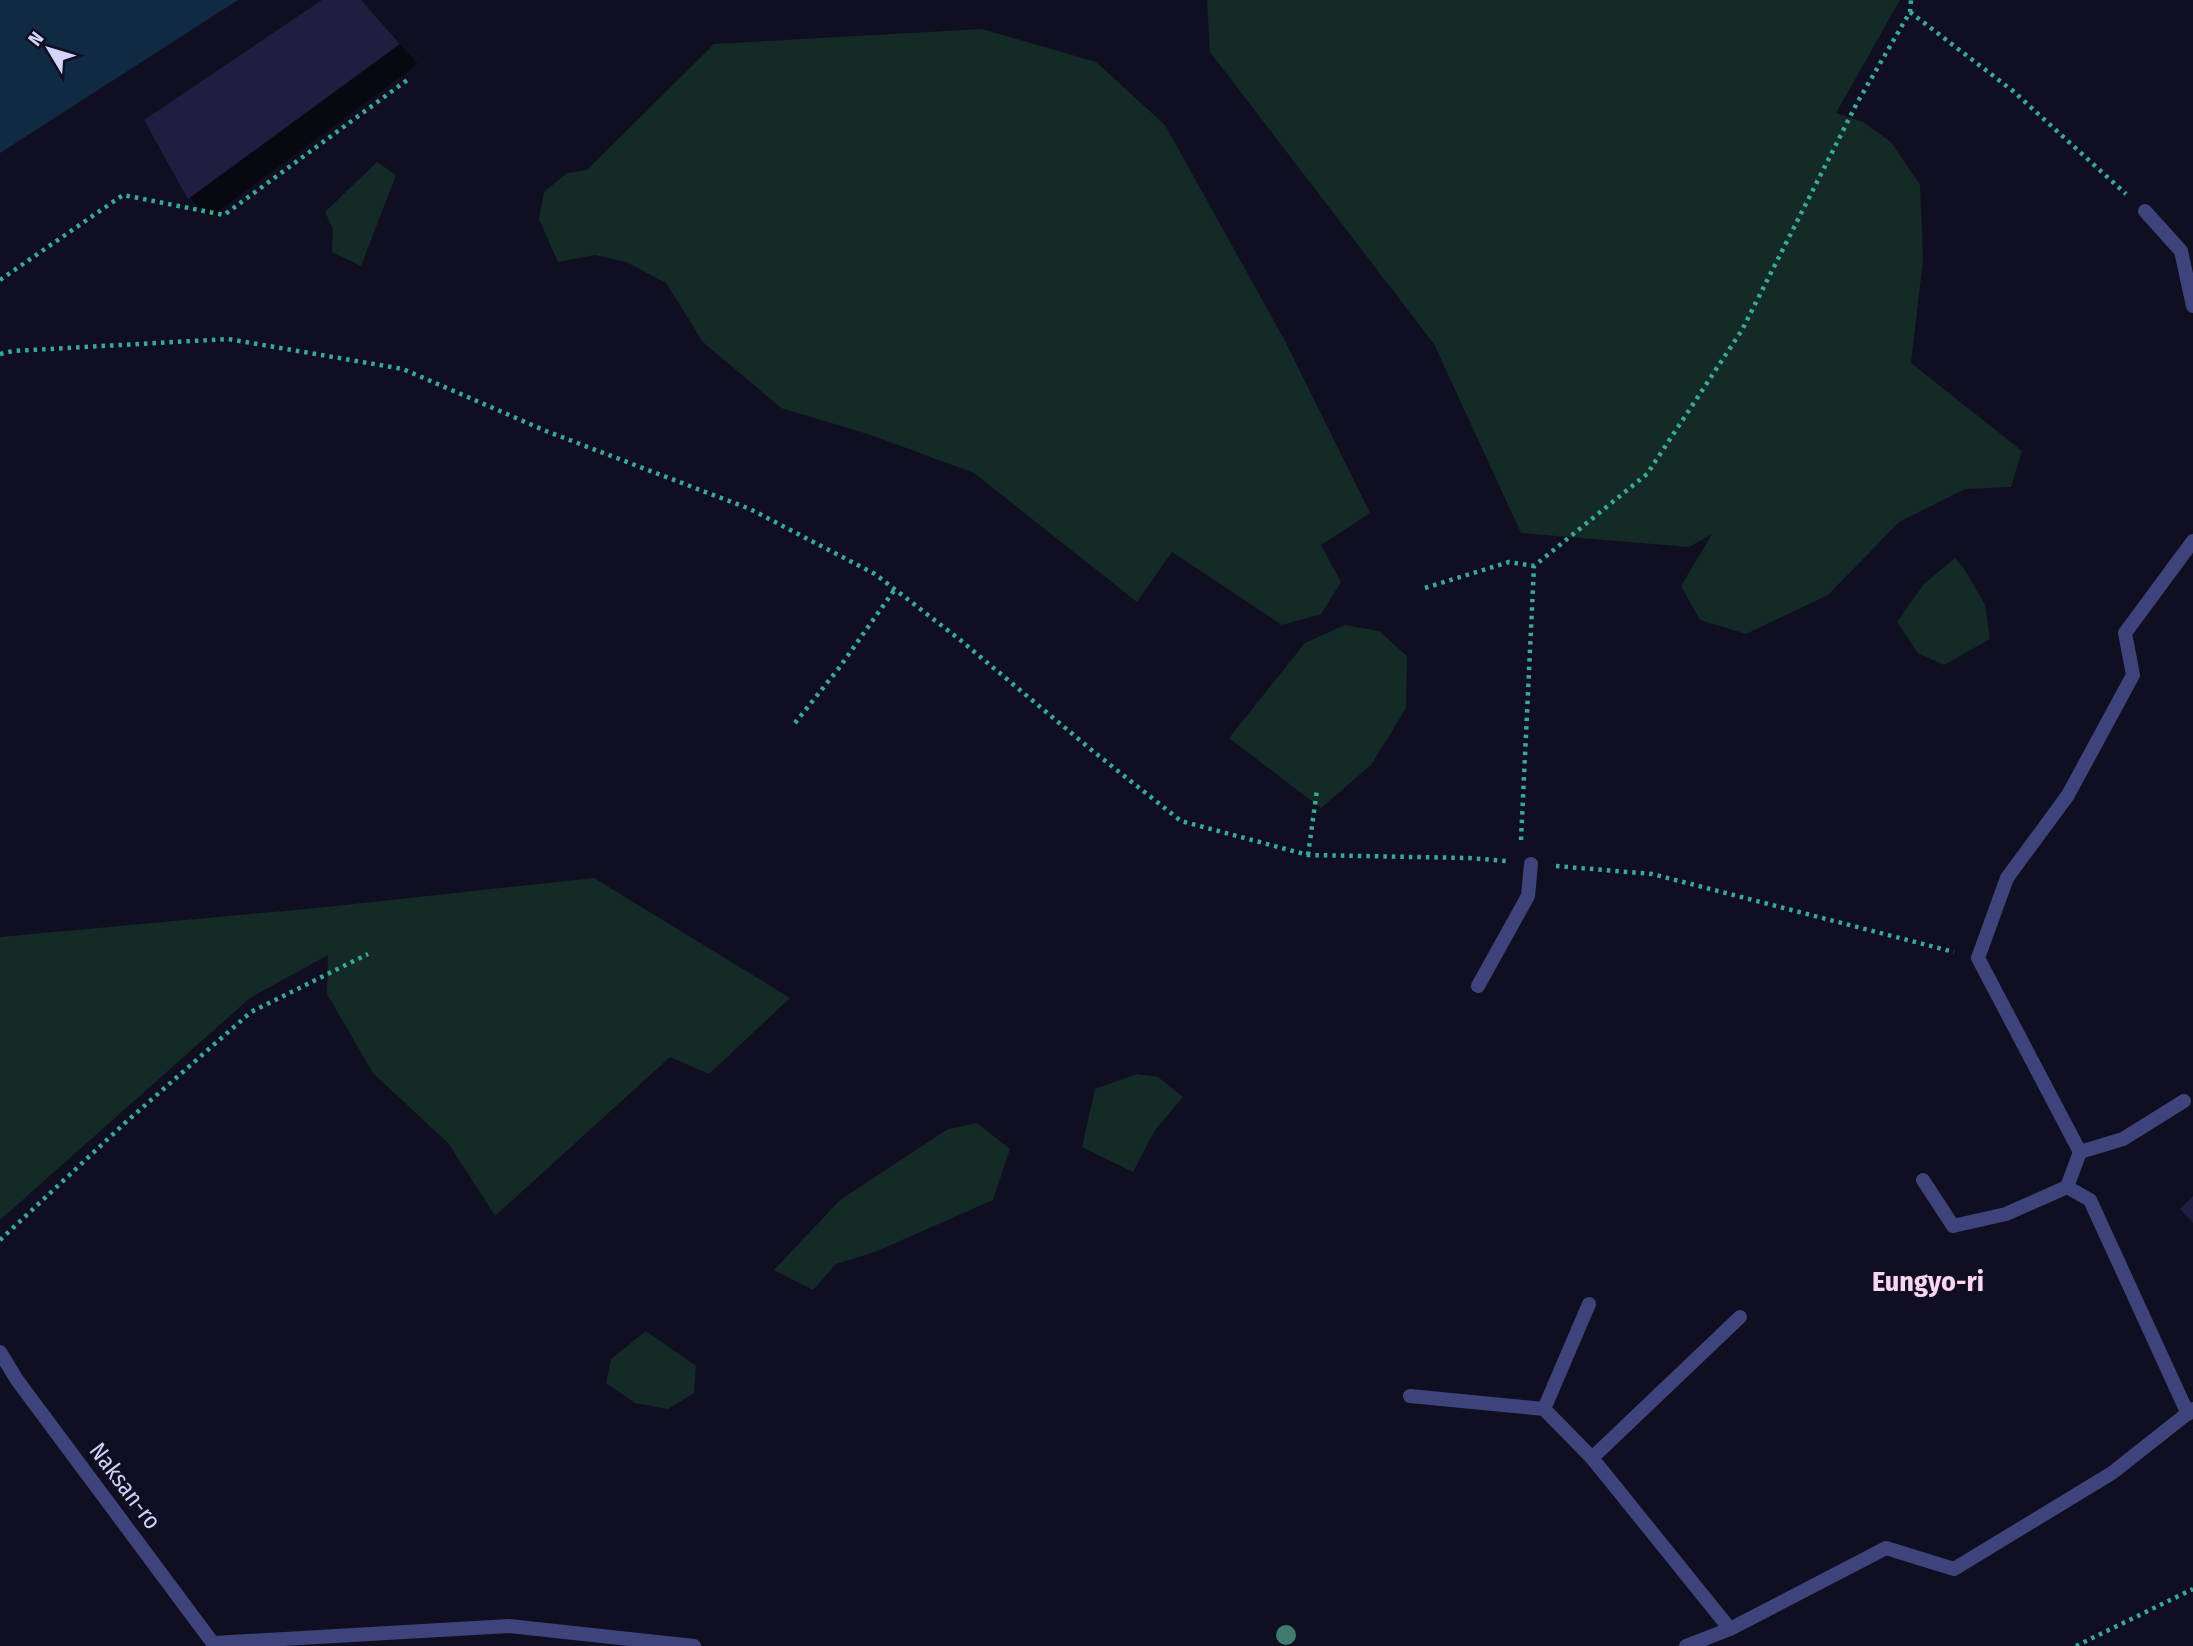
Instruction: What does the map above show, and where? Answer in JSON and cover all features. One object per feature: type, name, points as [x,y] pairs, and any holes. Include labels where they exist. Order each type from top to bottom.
[{"type":"street","points":[[2145,211],[2180,251],[2193,306]]},
{"type":"street","points":[[1923,1180],[1953,1226],[2006,1214],[2067,1187],[2080,1152],[1978,958],[2007,878],[2068,795],[2133,675],[2125,633],[2193,541]]},
{"type":"street","points":[[1478,986],[1528,896],[1526,863]]},
{"type":"street","points":[[2080,1152],[2123,1139],[2184,1101]]},
{"type":"street","points":[[1686,1646],[1730,1629],[1886,1548],[1954,1569],[2112,1473],[2190,1411],[2090,1200],[2067,1187]]},
{"type":"street","points":[[1544,1409],[1588,1304]]},
{"type":"street","points":[[1592,1458],[1740,1317]]},
{"type":"street","name":"Naksan-ro","points":[[0,1352],[17,1380],[214,1645]]},
{"type":"street","points":[[1410,1395],[1544,1409],[1592,1458],[1730,1629]]},
{"type":"street","points":[[214,1645],[509,1626],[694,1646]]},
{"type":"path","points":[[1425,588],[1509,562],[1534,566],[1647,474],[1742,330],[1857,103],[1910,12],[1911,0]]},
{"type":"path","points":[[1910,12],[2012,91],[2145,211]]},
{"type":"path","points":[[0,280],[123,195],[224,215],[410,78]]},
{"type":"path","points":[[0,354],[13,351],[228,339],[403,369],[546,431],[750,509],[875,574],[1181,821],[1308,855],[1469,858],[1653,874],[1978,958]]},
{"type":"path","points":[[1526,863],[1534,566]]},
{"type":"path","points":[[795,723],[839,668],[895,589]]},
{"type":"path","points":[[1308,855],[1317,790]]},
{"type":"path","points":[[0,1240],[126,1122],[251,1012],[368,954]]},
{"type":"path","points":[[2077,1646],[2193,1589]]},
{"type":"green space","points":[[1207,0],[1900,0],[1836,113],[1863,122],[1891,142],[1920,185],[1923,260],[1911,363],[2022,451],[2011,487],[1965,489],[1899,522],[1828,595],[1746,634],[1700,620],[1681,586],[1712,534],[1689,547],[1521,533],[1434,344],[1210,52]]},
{"type":"green space","points":[[982,29],[1096,62],[1165,125],[1285,341],[1370,513],[1321,545],[1341,582],[1321,614],[1282,625],[1172,552],[1137,602],[974,473],[871,435],[781,408],[703,342],[666,283],[626,262],[595,255],[558,262],[539,219],[544,192],[567,173],[587,170],[714,44]]},
{"type":"green space","points":[[377,162],[396,175],[361,266],[332,252],[333,229],[325,212]]},
{"type":"green space","points":[[1955,558],[1985,605],[1990,639],[1944,665],[1918,653],[1897,622],[1924,584]]},
{"type":"green space","points":[[1345,625],[1379,631],[1407,656],[1406,708],[1371,765],[1321,808],[1229,738],[1305,643]]},
{"type":"green space","points":[[594,878],[790,998],[709,1074],[670,1057],[495,1216],[449,1144],[373,1073],[327,994],[328,955],[250,998],[0,1220],[0,937],[317,908]]},
{"type":"green space","points":[[1137,1074],[1158,1077],[1183,1097],[1155,1130],[1133,1172],[1082,1147],[1095,1089]]},
{"type":"green space","points":[[977,1123],[1010,1149],[993,1200],[875,1252],[836,1264],[813,1290],[774,1270],[840,1200],[948,1129]]},
{"type":"green space","points":[[646,1331],[696,1366],[694,1393],[668,1409],[635,1403],[606,1383],[611,1359]]},
{"type":"water","points":[[0,0],[238,0],[0,153]]},
{"type":"building","points":[[322,0],[361,0],[400,44],[188,199],[144,120]]},
{"type":"building","points":[[2193,1196],[2193,1223],[2180,1209]]},
{"type":"district","name":"Eungyo-ri","points":[[1928,1281]]}]
